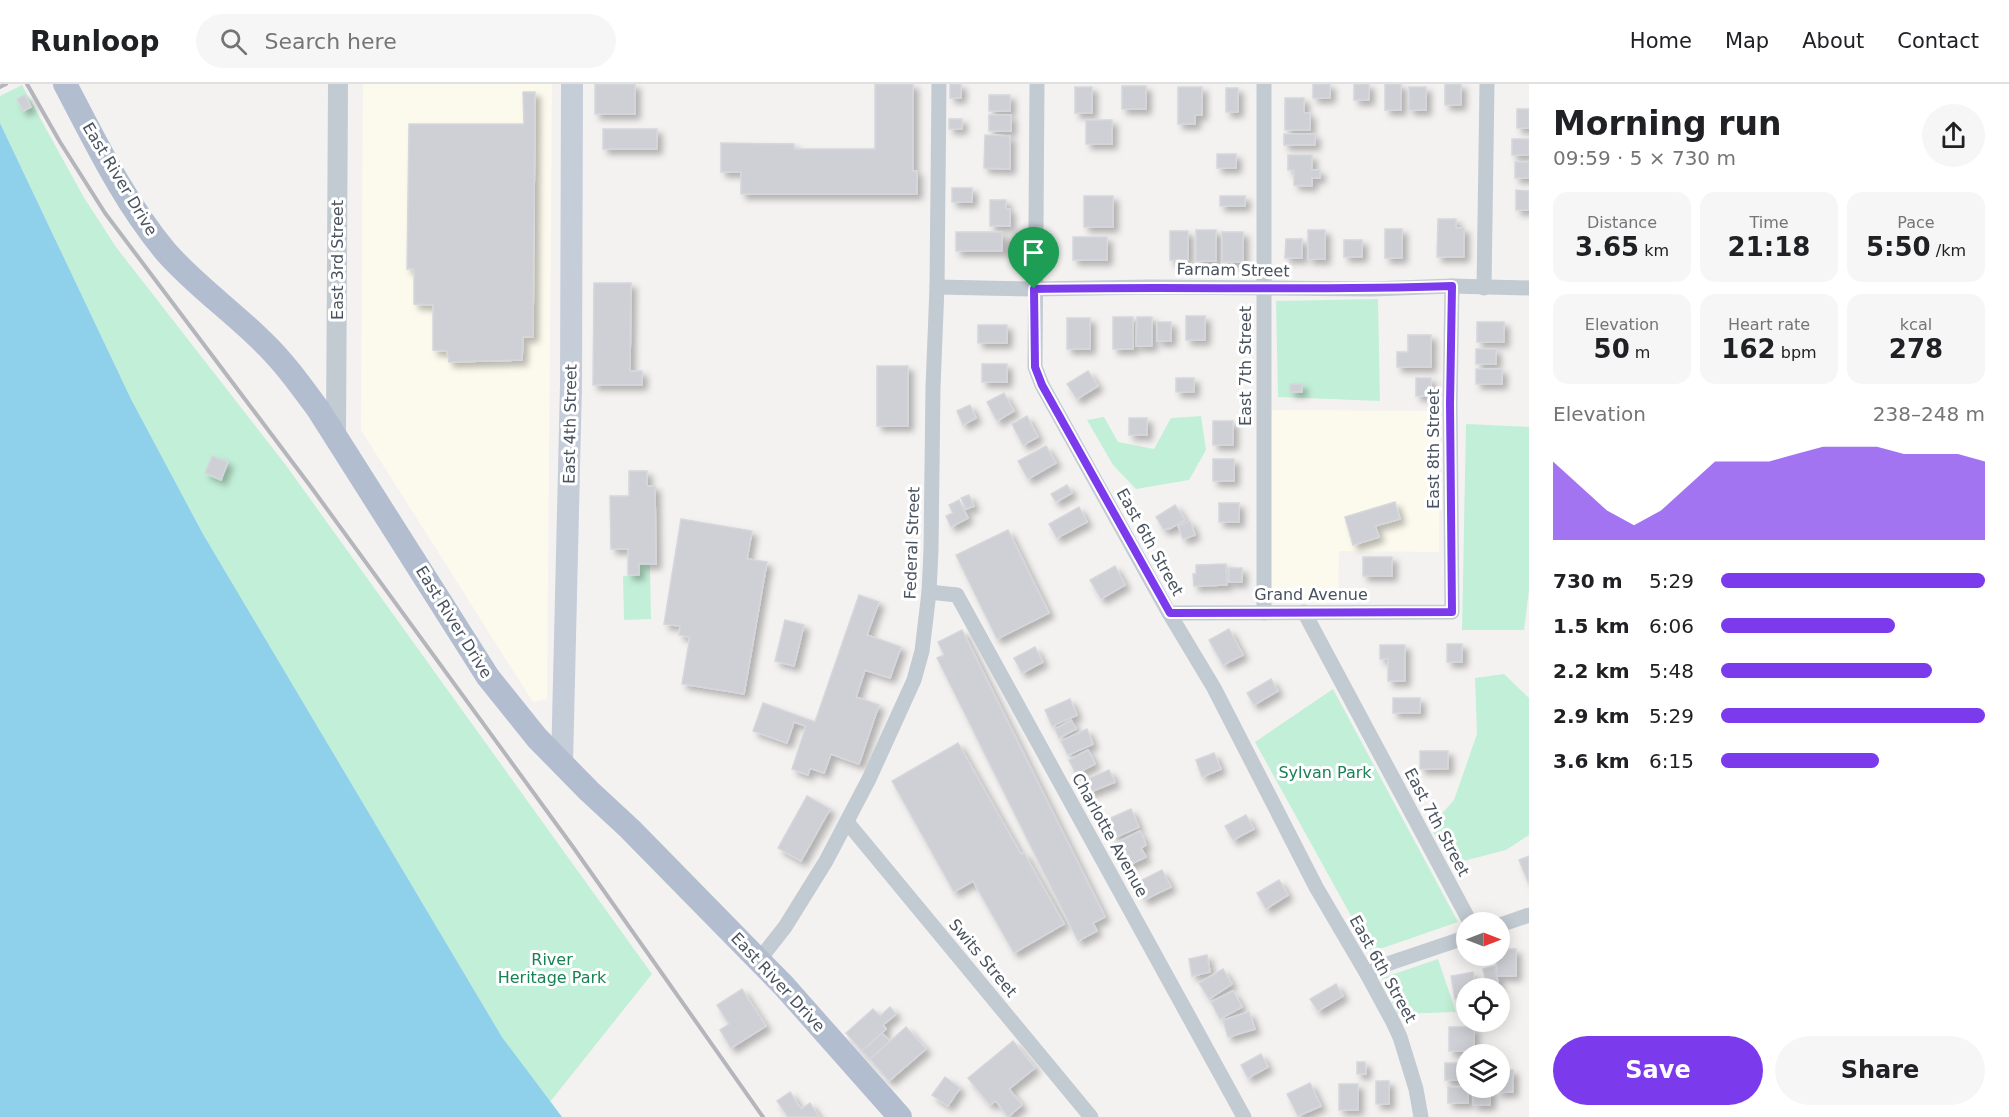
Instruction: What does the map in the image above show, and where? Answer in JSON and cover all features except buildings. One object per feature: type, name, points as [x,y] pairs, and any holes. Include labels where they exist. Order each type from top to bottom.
[{"type":"main road","name":"East River Drive","points":[[65,84],[109,167],[138,213],[166,251],[189,275],[264,342],[299,383],[336,435],[488,677],[511,708],[562,764],[630,829],[759,960],[900,1117]]},
{"type":"main road","name":"East 4th Street","points":[[562,764],[571,385],[572,84]]},
{"type":"street","name":"East 3rd Street","points":[[336,435],[338,84]]},
{"type":"street","name":"Federal Street","points":[[759,960],[785,927],[847,822],[914,681],[922,651],[929,592],[937,287],[939,84]]},
{"type":"street","name":"East 6th Street","points":[[1037,84],[1035,367],[1042,385],[1214,688],[1316,887],[1367,974],[1400,1037],[1416,1089],[1421,1117]]},
{"type":"street","name":"East 7th Street","points":[[1264,84],[1264,613]]},
{"type":"street","points":[[1484,288],[1487,84]]},
{"type":"street","name":"Farnam Street","points":[[937,287],[1372,289],[1452,286],[1529,288]]},
{"type":"street","name":"East 8th Street","points":[[1452,286],[1450,404],[1452,612]]},
{"type":"street","name":"Charlotte Avenue","points":[[929,592],[957,595],[1244,1117]]},
{"type":"street","name":"East 7th Street","points":[[1304,612],[1465,912]]},
{"type":"street","name":"Grand Avenue","points":[[1170,613],[1452,612]]},
{"type":"street","name":"Swits Street","points":[[847,822],[1091,1117]]},
{"type":"street","points":[[1510,922],[1529,915]]},
{"type":"street","points":[[1367,974],[1390,963],[1456,941]]},
{"type":"shaded area","points":[[363,84],[552,84],[547,699],[533,702],[361,430]]},
{"type":"shaded area","points":[[1271,410],[1440,411],[1439,552],[1339,551],[1338,603],[1270,603]]},
{"type":"green space","name":"River Heritage Park","points":[[22,85],[83,196],[116,247],[285,464],[652,974],[550,1102],[502,1037],[203,534],[131,399],[0,123],[0,96]]},
{"type":"green space","points":[[1378,299],[1380,401],[1278,397],[1276,301]]},
{"type":"green space","points":[[1201,416],[1206,450],[1189,480],[1136,489],[1113,465],[1087,420],[1104,417],[1118,442],[1154,449],[1171,418]]},
{"type":"green space","points":[[1466,424],[1529,427],[1529,590],[1524,630],[1462,630]]},
{"type":"green space","points":[[639,564],[650,564],[651,619],[624,620],[623,576],[639,575]]},
{"type":"green space","points":[[1504,674],[1529,698],[1529,835],[1506,850],[1452,864],[1430,827],[1454,800],[1477,734],[1475,678]]},
{"type":"green space","name":"Sylvan Park","points":[[1333,689],[1456,918],[1456,923],[1371,952],[1255,742]]},
{"type":"green space","points":[[1438,959],[1456,1012],[1397,1014],[1382,978]]},
{"type":"water","points":[[0,123],[131,399],[203,534],[502,1037],[562,1117],[0,1117]]},
{"type":"railway","points":[[0,87],[6,84]]},
{"type":"railway","points":[[27,84],[105,213],[311,487],[573,847],[763,1117]]},
{"type":"route","points":[[1452,286],[1450,404],[1452,612],[1170,613],[1042,385],[1035,367],[1034,289],[1150,287],[1372,289],[1452,286]]}]
